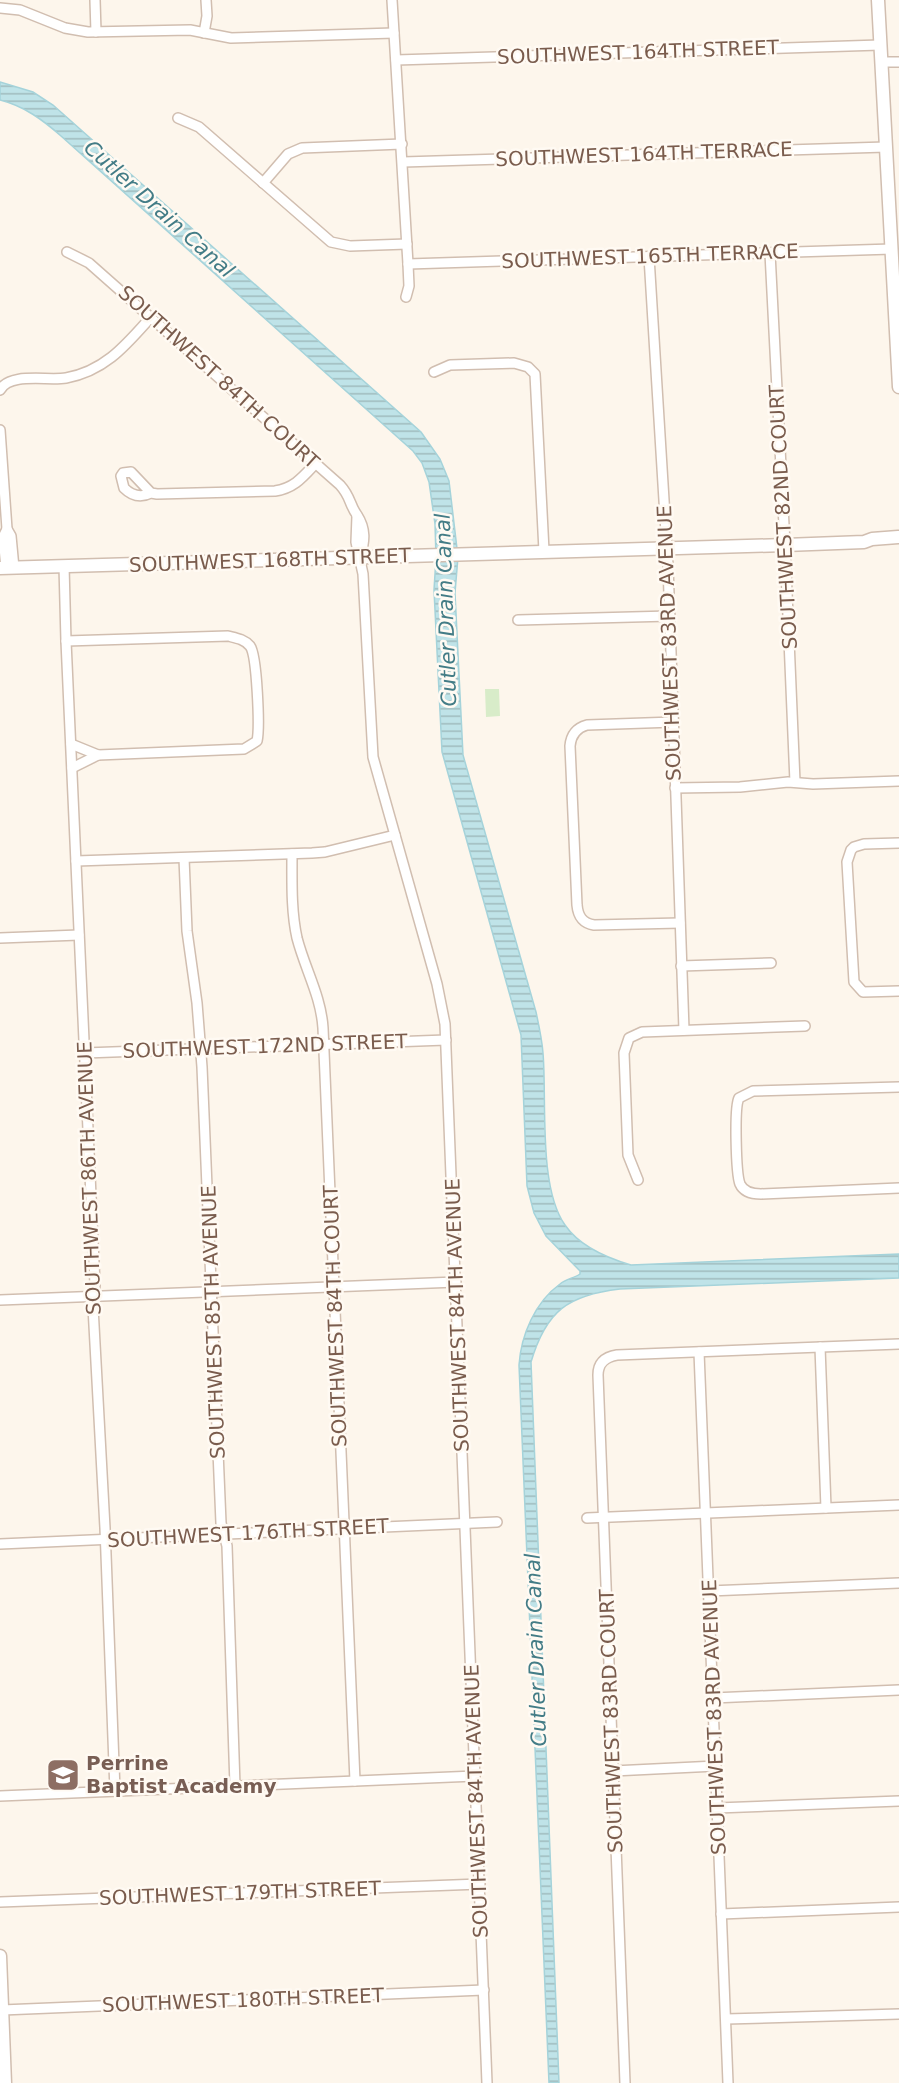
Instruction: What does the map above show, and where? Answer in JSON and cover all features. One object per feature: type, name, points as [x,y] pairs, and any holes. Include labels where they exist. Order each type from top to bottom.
[{"type":"street","points":[[95,0],[96,32]]},
{"type":"street","points":[[204,33],[207,16],[206,0]]},
{"type":"street","points":[[392,0],[408,264],[409,286],[406,297]]},
{"type":"street","points":[[878,0],[899,387]]},
{"type":"street","points":[[0,8],[26,12],[74,30],[96,32],[183,30],[231,38],[394,33]]},
{"type":"street","name":"SOUTHWEST 164TH STREET","points":[[396,60],[880,45]]},
{"type":"street","points":[[881,62],[899,62]]},
{"type":"street","points":[[178,118],[199,127],[326,239],[336,244],[350,246],[407,244]]},
{"type":"street","points":[[263,183],[288,154],[302,148],[402,144]]},
{"type":"street","name":"SOUTHWEST 164TH TERRACE","points":[[403,162],[886,147]]},
{"type":"street","name":"SOUTHWEST 165TH TERRACE","points":[[408,264],[892,249]]},
{"type":"street","name":"SOUTHWEST 84TH COURT","points":[[67,252],[89,263],[346,493],[357,516],[356,542],[360,557]]},
{"type":"street","name":"SOUTHWEST 82ND COURT","points":[[770,253],[795,782]]},
{"type":"street","name":"SOUTHWEST 83RD AVENUE","points":[[649,257],[670,615],[684,1030]]},
{"type":"street","points":[[0,389],[8,381],[62,378],[90,371],[110,360],[151,317]]},
{"type":"street","points":[[434,372],[450,365],[514,363],[523,364],[532,370],[536,379],[544,552]]},
{"type":"street","points":[[0,430],[7,529],[11,536],[7,568]]},
{"type":"street","points":[[152,493],[167,495],[275,491],[290,488],[298,483],[315,464]]},
{"type":"street","name":"SOUTHWEST 168TH STREET","points":[[7,568],[785,545],[864,542],[872,539],[898,541]]},
{"type":"street","name":"SOUTHWEST 84TH AVENUE","points":[[360,557],[363,574],[372,746],[379,781],[440,992],[446,1040],[487,2083]]},
{"type":"street","name":"SOUTHWEST 86TH AVENUE","points":[[64,566],[115,1791]]},
{"type":"street","points":[[518,620],[670,615]]},
{"type":"street","points":[[66,641],[228,636],[249,644],[255,658],[258,735],[254,744],[244,749],[98,755],[71,744]]},
{"type":"street","points":[[674,722],[595,724],[578,729],[572,736],[570,746],[577,905],[581,919],[594,925],[680,923]]},
{"type":"street","points":[[72,768],[98,755]]},
{"type":"street","points":[[675,788],[795,782],[813,784],[899,781]]},
{"type":"street","points":[[76,861],[325,852],[395,834]]},
{"type":"street","points":[[899,843],[859,845],[851,850],[848,862],[853,977],[857,988],[868,993],[899,992]]},
{"type":"street","name":"SOUTHWEST 84TH COURT","points":[[292,854],[295,926],[321,1010],[324,1044],[356,1781]]},
{"type":"street","name":"SOUTHWEST 85TH AVENUE","points":[[184,858],[188,931],[200,1048],[221,1511],[227,1546],[235,1786]]},
{"type":"street","points":[[0,938],[79,935]]},
{"type":"street","points":[[681,966],[771,963]]},
{"type":"street","points":[[638,1180],[628,1155],[624,1053],[629,1038],[642,1032],[805,1026]]},
{"type":"street","name":"SOUTHWEST 172ND STREET","points":[[85,1053],[446,1040]]},
{"type":"street","points":[[899,1088],[753,1091],[742,1095],[736,1109],[738,1173],[740,1184],[749,1192],[761,1194],[899,1188]]},
{"type":"street","points":[[0,1300],[456,1282]]},
{"type":"street","points":[[699,1352],[899,1344]]},
{"type":"street","points":[[820,1347],[826,1508]]},
{"type":"street","name":"SOUTHWEST 83RD AVENUE","points":[[699,1352],[728,2083]]},
{"type":"street","name":"SOUTHWEST 83RD COURT","points":[[625,2083],[598,1375],[599,1366],[603,1361],[617,1355],[699,1352]]},
{"type":"street","points":[[587,1518],[899,1504]]},
{"type":"street","name":"SOUTHWEST 176TH STREET","points":[[0,1544],[496,1522]]},
{"type":"street","points":[[709,1591],[899,1583]]},
{"type":"street","points":[[713,1698],[899,1690]]},
{"type":"street","points":[[613,1771],[716,1767]]},
{"type":"street","points":[[0,1796],[475,1776]]},
{"type":"street","points":[[717,1808],[899,1801]]},
{"type":"street","name":"SOUTHWEST 179TH STREET","points":[[0,1902],[480,1884]]},
{"type":"street","points":[[722,1914],[899,1907]]},
{"type":"street","points":[[0,1956],[5,2083]]},
{"type":"street","name":"SOUTHWEST 180TH STREET","points":[[2,2010],[484,1990]]},
{"type":"street","points":[[726,2019],[899,2014]]},
{"type":"green space","points":[[485,689],[499,689],[500,716],[486,717]]},
{"type":"water","name":"Cutler Drain Canal","points":[[0,82],[33,92],[53,105],[421,432],[440,459],[449,481],[458,557],[455,593],[463,755],[536,1012],[543,1053],[547,1166],[556,1209],[571,1233],[595,1251],[631,1265],[899,1254],[899,1278],[620,1289],[602,1292],[573,1301],[562,1309],[552,1318],[537,1344],[531,1362],[559,2083],[549,2083],[519,1365],[526,1331],[543,1300],[562,1282],[580,1274],[580,1271],[546,1236],[534,1213],[527,1186],[521,1035],[442,752],[434,590],[435,524],[429,482],[422,463],[413,451],[61,136],[33,114],[0,100]]},
{"type":"place","name":"Perrine Baptist Academy","points":[[63,1775]]}]
